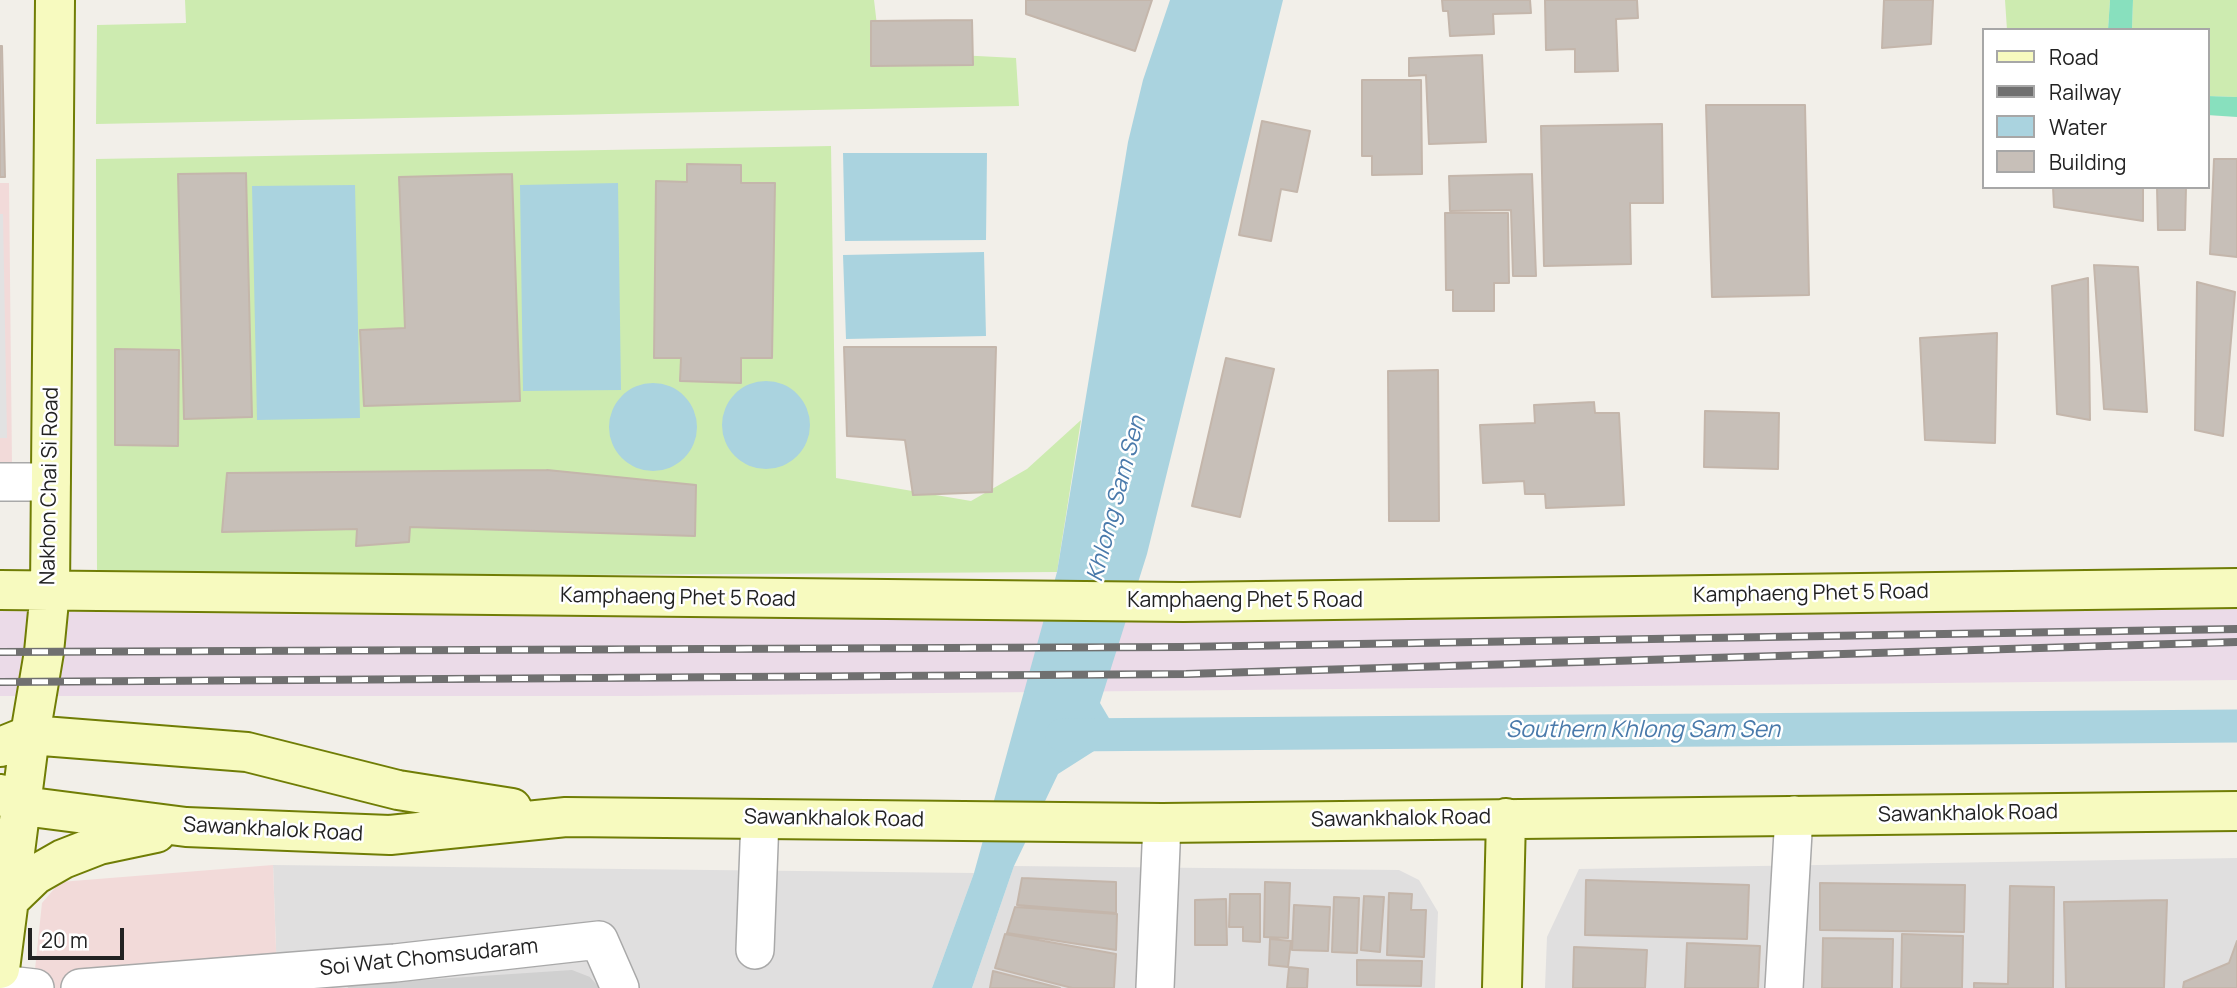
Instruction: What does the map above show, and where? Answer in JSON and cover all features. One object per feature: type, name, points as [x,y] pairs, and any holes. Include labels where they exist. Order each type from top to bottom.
[{"type":"street","name":"Nakhon Chai Si Road","points":[[0,970],[15,741],[43,662],[50,591],[55,0]]},
{"type":"street","points":[[0,482],[51,482]]},
{"type":"street","name":"Kamphaeng Phet 5 Road","points":[[0,590],[1182,602],[2237,588]]},
{"type":"street","name":"Sawankhalok Road","points":[[15,741],[247,751],[398,790],[566,817]]},
{"type":"street","name":"Sawankhalok Road","points":[[11,800],[186,827],[390,835],[566,817],[1148,822],[2237,811]]},
{"type":"street","points":[[1784,988],[1794,815]]},
{"type":"street","points":[[1502,988],[1506,818]]},
{"type":"street","points":[[755,950],[760,819]]},
{"type":"street","points":[[1148,822],[1155,988]]},
{"type":"street","points":[[4,921],[35,874],[63,859],[99,845],[186,827]]},
{"type":"street","name":"Soi Wat Chomsudaram","points":[[80,988],[395,963],[599,940],[620,988]]},
{"type":"street","points":[[0,984],[35,988]]},
{"type":"shaded area","points":[[0,183],[9,183],[12,465],[0,466]]},
{"type":"shaded area","points":[[0,214],[3,214],[7,438],[0,438]]},
{"type":"shaded area","points":[[2237,603],[2237,680],[639,696],[0,696],[0,611],[343,615]]},
{"type":"shaded area","points":[[2237,858],[2237,988],[1545,988],[1547,937],[1579,869]]},
{"type":"shaded area","points":[[273,865],[974,873],[932,988],[600,988],[590,977],[346,986],[348,988],[193,988],[277,976]]},
{"type":"shaded area","points":[[273,865],[277,977],[193,988],[33,988],[42,903],[60,882]]},
{"type":"shaded area","points":[[1014,866],[1399,870],[1419,880],[1438,912],[1435,988],[972,988]]},
{"type":"shaded area","points":[[572,970],[590,977],[600,988],[348,988],[346,985]]},
{"type":"green space","points":[[185,0],[874,0],[880,51],[1016,58],[1019,106],[96,124],[97,25],[186,23]]},
{"type":"green space","points":[[2005,0],[2110,0],[2108,28],[2007,28]]},
{"type":"green space","points":[[2110,0],[2133,0],[2132,28],[2108,28]]},
{"type":"green space","points":[[2133,0],[2237,0],[2237,97],[2209,96],[2209,28],[2132,28]]},
{"type":"green space","points":[[2209,96],[2237,97],[2237,117],[2209,115]]},
{"type":"green space","points":[[831,146],[836,478],[971,501],[1027,469],[1081,420],[1057,572],[97,578],[96,159]]},
{"type":"water","name":"Khlong Sam Sen","points":[[1170,0],[1283,0],[1147,554],[1100,703],[1113,725],[1102,746],[1058,774],[1014,866],[972,988],[932,988],[974,873],[1057,572],[1128,142],[1143,80]]},
{"type":"water","points":[[843,153],[987,153],[986,240],[845,241]]},
{"type":"water","points":[[618,183],[621,390],[523,391],[520,185]]},
{"type":"water","points":[[355,185],[360,418],[257,420],[252,186]]},
{"type":"water","points":[[984,252],[986,336],[846,339],[843,255]]},
{"type":"water","points":[[766,381],[783,384],[797,394],[807,408],[810,425],[807,442],[797,456],[783,466],[766,469],[749,466],[735,456],[725,442],[722,425],[725,408],[735,394],[749,384]]},
{"type":"water","points":[[653,383],[670,386],[684,396],[694,410],[697,427],[694,444],[684,458],[670,468],[653,471],[636,468],[622,458],[612,444],[609,427],[612,410],[622,396],[636,386]]},
{"type":"building","points":[[1026,0],[1152,0],[1135,51],[1026,14]]},
{"type":"building","points":[[1442,0],[1530,0],[1531,13],[1493,14],[1494,34],[1450,36],[1448,11],[1443,11]]},
{"type":"building","points":[[1545,0],[1637,0],[1638,18],[1616,19],[1618,71],[1575,72],[1575,49],[1546,50]]},
{"type":"building","points":[[1884,0],[1933,0],[1931,44],[1882,48]]},
{"type":"building","points":[[972,20],[973,65],[871,66],[871,21]]},
{"type":"building","points":[[2,46],[5,177],[0,177]]},
{"type":"building","points":[[1482,55],[1486,142],[1429,144],[1426,75],[1409,76],[1409,58]]},
{"type":"building","points":[[1362,80],[1421,80],[1422,174],[1372,175],[1372,156],[1362,156]]},
{"type":"building","points":[[1706,105],[1805,105],[1809,295],[1712,297]]},
{"type":"building","points":[[1262,121],[1310,131],[1297,192],[1281,189],[1271,241],[1239,235]]},
{"type":"building","points":[[1662,124],[1663,203],[1630,203],[1631,264],[1544,266],[1541,126]]},
{"type":"building","points":[[2214,159],[2237,159],[2237,257],[2210,254]]},
{"type":"building","points":[[687,164],[741,165],[741,183],[775,183],[772,358],[741,358],[741,383],[680,381],[681,358],[654,358],[656,181],[687,182]]},
{"type":"building","points":[[246,173],[252,417],[184,419],[178,174]]},
{"type":"building","points":[[512,174],[520,401],[364,406],[360,330],[405,328],[399,177]]},
{"type":"building","points":[[1532,174],[1536,276],[1513,276],[1511,210],[1450,211],[1449,176]]},
{"type":"building","points":[[2053,189],[2143,189],[2143,221],[2054,207]]},
{"type":"building","points":[[2157,189],[2186,189],[2185,230],[2158,230]]},
{"type":"building","points":[[1445,213],[1508,213],[1509,283],[1494,283],[1494,311],[1453,311],[1453,290],[1446,290]]},
{"type":"building","points":[[2094,265],[2138,267],[2147,412],[2104,409]]},
{"type":"building","points":[[2088,278],[2090,420],[2057,414],[2052,286]]},
{"type":"building","points":[[2197,282],[2235,292],[2223,436],[2195,430]]},
{"type":"building","points":[[1997,333],[1995,443],[1925,440],[1920,338]]},
{"type":"building","points":[[844,347],[996,347],[992,492],[913,495],[905,440],[847,436]]},
{"type":"building","points":[[115,349],[179,350],[178,446],[115,445]]},
{"type":"building","points":[[1226,358],[1274,369],[1240,517],[1192,506]]},
{"type":"building","points":[[1438,370],[1439,521],[1389,521],[1388,371]]},
{"type":"building","points":[[1594,402],[1595,413],[1619,413],[1624,505],[1546,508],[1545,494],[1525,494],[1524,481],[1483,483],[1480,425],[1535,423],[1534,405]]},
{"type":"building","points":[[1705,411],[1779,413],[1778,469],[1704,467]]},
{"type":"building","points":[[547,470],[696,485],[695,536],[410,527],[409,542],[356,546],[357,529],[222,532],[227,473]]},
{"type":"building","points":[[1022,878],[1116,882],[1116,913],[1017,905]]},
{"type":"building","points":[[1586,880],[1749,885],[1747,939],[1585,935]]},
{"type":"building","points":[[1265,882],[1290,883],[1288,938],[1264,937]]},
{"type":"building","points":[[1820,883],[1965,885],[1964,932],[1820,930]]},
{"type":"building","points":[[2010,886],[2054,887],[2053,988],[1974,988],[1974,983],[2008,984]]},
{"type":"building","points":[[1389,893],[1412,894],[1411,910],[1426,910],[1424,957],[1387,955]]},
{"type":"building","points":[[1230,894],[1260,894],[1260,942],[1243,941],[1243,927],[1229,927]]},
{"type":"building","points":[[1364,896],[1384,897],[1380,952],[1361,950]]},
{"type":"building","points":[[1334,897],[1359,898],[1357,953],[1332,952]]},
{"type":"building","points":[[1226,899],[1227,945],[1195,945],[1195,900]]},
{"type":"building","points":[[2167,900],[2164,988],[2066,988],[2064,902]]},
{"type":"building","points":[[1294,905],[1330,907],[1328,951],[1292,950]]},
{"type":"building","points":[[1015,907],[1117,914],[1116,950],[1007,933]]},
{"type":"building","points":[[1005,934],[1116,954],[1114,988],[1072,988],[995,968]]},
{"type":"building","points":[[1902,934],[1963,936],[1962,988],[1901,988]]},
{"type":"building","points":[[1823,938],[1893,939],[1892,988],[1822,988]]},
{"type":"building","points":[[1270,939],[1291,941],[1288,967],[1269,965]]},
{"type":"building","points":[[2237,941],[2237,988],[2183,988],[2184,982],[2229,963]]},
{"type":"building","points":[[1687,943],[1760,946],[1758,988],[1685,988]]},
{"type":"building","points":[[1574,947],[1647,950],[1645,988],[1573,988]]},
{"type":"building","points":[[1357,960],[1422,961],[1421,986],[1357,985]]},
{"type":"building","points":[[1289,967],[1308,969],[1307,988],[1287,988]]},
{"type":"building","points":[[993,971],[1060,988],[990,988]]},
{"type":"waterway","name":"Southern Khlong Sam Sen","points":[[1062,735],[2237,726]]},
{"type":"railway","points":[[0,652],[1182,647],[2237,629]]},
{"type":"railway","points":[[0,682],[1186,674],[2237,642]]}]
